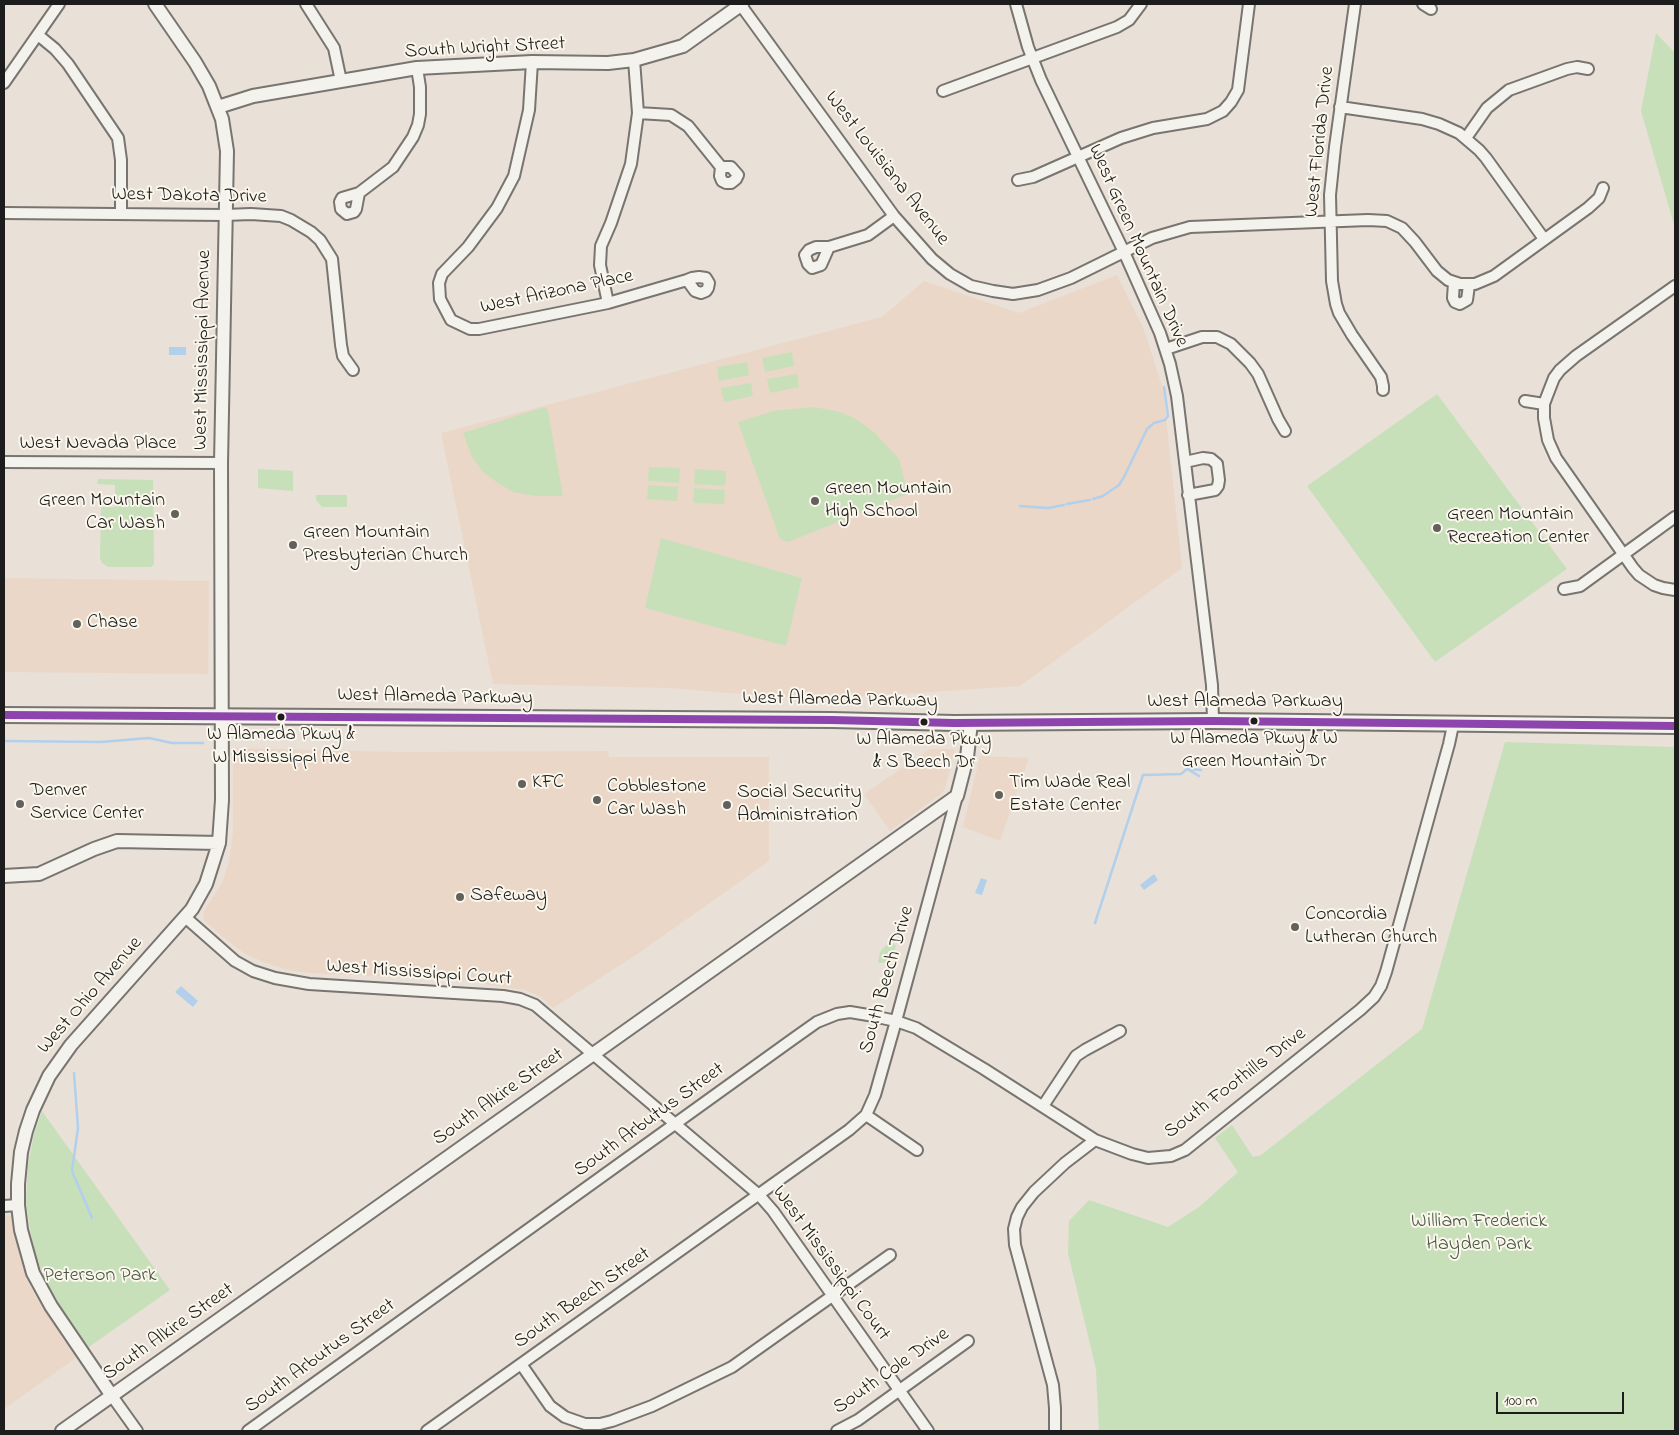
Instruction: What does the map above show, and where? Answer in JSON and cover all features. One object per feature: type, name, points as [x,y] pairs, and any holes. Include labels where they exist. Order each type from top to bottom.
[{"type":"main road","name":"West Alameda Parkway","points":[[4,715],[832,720],[972,723],[1213,721],[1675,726]]},
{"type":"street","points":[[4,83],[59,4]]},
{"type":"street","name":"West Mississippi Avenue","points":[[155,4],[203,74],[218,107],[227,150],[221,463],[221,715]]},
{"type":"street","points":[[306,4],[334,48],[341,81]]},
{"type":"street","name":"South Wright Street","points":[[218,107],[253,96],[417,68],[532,62],[608,63],[634,60],[682,46],[741,4]]},
{"type":"street","name":"West Louisiana Avenue","points":[[741,4],[894,216],[932,259],[950,274],[971,286],[1013,294],[1038,290],[1071,278],[1157,236],[1190,227],[1378,220],[1394,224],[1409,234],[1437,271],[1454,282]]},
{"type":"street","name":"West Green Mountain Drive","points":[[1016,4],[1032,59],[1124,252],[1166,349],[1175,388],[1185,462],[1212,685],[1213,721]]},
{"type":"street","points":[[943,91],[1124,24],[1135,14],[1141,4]]},
{"type":"street","points":[[1018,180],[1033,177],[1121,138],[1152,128],[1207,119],[1228,107],[1238,90],[1250,4]]},
{"type":"street","name":"West Florida Drive","points":[[1356,4],[1331,180],[1332,281],[1336,304],[1343,322],[1383,382],[1383,390]]},
{"type":"street","points":[[38,35],[61,56],[118,138],[121,160],[121,214]]},
{"type":"street","points":[[608,303],[600,265],[601,246],[631,164],[638,112],[634,60]]},
{"type":"street","name":"West Arizona Place","points":[[532,62],[528,110],[514,176],[498,208],[468,247],[442,274],[439,283],[440,299],[451,320],[470,328],[479,329],[608,303],[687,280]]},
{"type":"street","points":[[1466,138],[1487,108],[1509,90],[1567,69],[1577,67],[1588,69]]},
{"type":"street","points":[[359,193],[393,167],[413,137],[420,114],[420,87],[417,68]]},
{"type":"street","points":[[1340,107],[1422,119],[1446,127],[1466,138],[1495,168],[1544,239]]},
{"type":"street","points":[[638,112],[671,114],[688,126],[721,167]]},
{"type":"street","points":[[1469,285],[1465,303],[1455,302],[1453,298],[1454,282],[1469,285],[1494,276],[1595,202],[1603,188]]},
{"type":"street","name":"West Dakota Drive","points":[[4,213],[251,214],[281,216],[302,225],[320,240],[332,259],[341,345],[343,356],[352,370]]},
{"type":"street","points":[[829,247],[868,235],[894,216]]},
{"type":"street","points":[[1675,286],[1567,363],[1554,378],[1544,404],[1544,418],[1548,440],[1556,458],[1624,556],[1646,580],[1663,588],[1675,590]]},
{"type":"street","points":[[1227,342],[1232,332]]},
{"type":"street","points":[[1166,349],[1202,337],[1217,337],[1227,342],[1242,354],[1258,374],[1278,419],[1286,431]]},
{"type":"street","points":[[1525,401],[1544,404]]},
{"type":"street","points":[[1185,462],[1203,458],[1211,459],[1217,464],[1219,480],[1215,490],[1188,495]]},
{"type":"street","name":"West Nevada Place","points":[[4,462],[221,463]]},
{"type":"street","points":[[1564,589],[1580,586],[1624,556],[1675,517]]},
{"type":"street","name":"West Ohio Avenue","points":[[137,1431],[52,1306],[38,1282],[24,1241],[18,1205],[18,1173],[32,1110],[48,1076],[71,1045],[185,917],[202,893],[212,869],[219,843],[222,800],[221,715]]},
{"type":"street","name":"South Beech Drive","points":[[759,1195],[849,1130],[866,1115],[875,1094],[958,796],[972,723]]},
{"type":"street","name":"South Foothills Drive","points":[[1095,1140],[1148,1158],[1172,1156],[1185,1150],[1374,997],[1381,986],[1386,972],[1453,725]]},
{"type":"street","name":"South Alkire Street","points":[[62,1431],[958,796]]},
{"type":"street","points":[[4,876],[25,876],[46,872],[94,849],[117,841],[219,843]]},
{"type":"street","name":"West Mississippi Court","points":[[185,917],[236,960],[265,976],[309,984],[487,995],[520,999],[528,1001],[543,1010],[759,1195],[773,1211],[928,1431]]},
{"type":"street","name":"South Arbutus Street","points":[[248,1431],[793,1039],[828,1017],[850,1012],[896,1021],[916,1028],[1095,1140]]},
{"type":"street","points":[[1043,1106],[1076,1056],[1120,1031]]},
{"type":"street","points":[[866,1115],[917,1150]]},
{"type":"street","points":[[1055,1431],[1053,1385],[1018,1260],[1014,1229],[1019,1212],[1030,1196],[1073,1156],[1095,1140]]},
{"type":"street","name":"South Beech Street","points":[[427,1431],[759,1195]]},
{"type":"street","points":[[4,1206],[18,1205]]},
{"type":"street","points":[[521,1364],[550,1406],[560,1414],[580,1423],[607,1423],[652,1406],[723,1371],[890,1255]]},
{"type":"street","name":"South Cole Drive","points":[[837,1431],[858,1420],[968,1341]]},
{"type":"shaded area","name":"Green Mountain High School","points":[[1117,275],[1143,327],[1163,389],[1182,568],[1020,686],[812,700],[671,688],[493,684],[441,433],[882,317],[924,281],[1019,313]]},
{"type":"shaded area","points":[[4,578],[209,581],[208,674],[4,672]]},
{"type":"shaded area","points":[[233,748],[399,752],[608,751],[609,757],[769,757],[769,861],[636,955],[553,1008],[540,996],[525,990],[478,983],[479,981],[309,973],[288,970],[263,962],[244,953],[205,921],[203,916],[204,911],[222,883],[229,862],[233,833]]},
{"type":"shaded area","points":[[930,749],[955,750],[945,789],[941,794],[890,831],[864,794]]},
{"type":"shaded area","points":[[980,756],[1029,758],[1000,841],[963,827]]},
{"type":"shaded area","points":[[4,1215],[12,1216],[20,1260],[31,1288],[63,1339],[77,1357],[4,1409]]},
{"type":"green space","points":[[1656,33],[1675,53],[1675,228],[1641,111]]},
{"type":"green space","points":[[792,352],[794,366],[765,372],[762,358]]},
{"type":"green space","points":[[747,362],[749,375],[719,381],[717,367]]},
{"type":"green space","points":[[797,374],[799,387],[770,393],[767,379]]},
{"type":"green space","points":[[751,383],[753,396],[724,402],[721,388]]},
{"type":"green space","name":"Green Mountain Recreation Center","points":[[1437,394],[1567,569],[1435,662],[1307,486]]},
{"type":"green space","points":[[544,407],[548,411],[563,496],[535,496],[513,492],[498,483],[483,472],[472,457],[463,433]]},
{"type":"green space","points":[[813,407],[837,411],[856,419],[875,433],[899,459],[908,494],[788,542],[780,539],[738,422],[773,411]]},
{"type":"green space","points":[[649,467],[680,468],[679,483],[648,481]]},
{"type":"green space","points":[[258,469],[293,471],[293,491],[258,488]]},
{"type":"green space","points":[[695,469],[726,471],[725,486],[694,484]]},
{"type":"green space","points":[[98,479],[153,480],[154,564],[151,567],[108,567],[102,563],[100,558],[101,507],[115,507],[115,485],[97,484]]},
{"type":"green space","points":[[648,485],[678,487],[677,501],[647,499]]},
{"type":"green space","points":[[694,488],[725,490],[724,504],[693,503]]},
{"type":"green space","points":[[316,495],[347,495],[347,507],[322,507],[316,500]]},
{"type":"green space","points":[[661,538],[802,578],[786,646],[645,608]]},
{"type":"green space","name":"William Frederick Hayden Park","points":[[1505,742],[1675,747],[1675,1431],[1099,1431],[1096,1369],[1068,1253],[1069,1221],[1089,1200],[1168,1227],[1199,1207],[1238,1172],[1215,1138],[1232,1125],[1253,1157],[1261,1155],[1422,1029]]},
{"type":"green space","points":[[888,943],[896,945],[892,962],[878,963],[880,952]]},
{"type":"green space","name":"Peterson Park","points":[[42,1111],[170,1290],[86,1349],[46,1283],[36,1256],[30,1229],[26,1201],[28,1165],[34,1134]]},
{"type":"water","points":[[169,347],[186,347],[186,355],[169,355]]},
{"type":"water","points":[[1154,874],[1158,880],[1144,890],[1140,885]]},
{"type":"water","points":[[981,878],[987,880],[982,895],[975,893]]},
{"type":"water","points":[[181,986],[198,1001],[193,1007],[175,992]]},
{"type":"waterway","points":[[1093,499],[1103,496],[1119,485],[1147,429],[1154,423],[1165,420],[1168,416],[1164,387]]},
{"type":"waterway","points":[[1067,504],[1090,500]]},
{"type":"waterway","points":[[1020,506],[1048,508],[1064,505]]},
{"type":"waterway","points":[[4,741],[101,742],[149,738],[172,743],[203,743]]},
{"type":"waterway","points":[[1095,923],[1143,775],[1181,774],[1187,769],[1201,770]]},
{"type":"waterway","points":[[1189,770],[1199,776]]},
{"type":"waterway","points":[[74,1073],[78,1128],[72,1171],[92,1218]]},
{"type":"transit line","points":[[4,715],[832,720],[954,723],[1213,721],[1675,726]]},
{"type":"place","name":"Green Mountain High School","points":[[815,501]]},
{"type":"place","name":"Green Mountain Car Wash","points":[[175,514]]},
{"type":"place","name":"Green Mountain Recreation Center","points":[[1437,528]]},
{"type":"place","name":"Green Mountain Presbyterian Church","points":[[293,545]]},
{"type":"place","name":"Chase","points":[[77,624]]},
{"type":"place","name":"W Alameda Pkwy & W Mississippi Ave","points":[[281,717]]},
{"type":"place","name":"W Alameda Pkwy & W Green Mountain Dr","points":[[1254,721]]},
{"type":"place","name":"W Alameda Pkwy & S Beech Dr","points":[[924,722]]},
{"type":"place","name":"KFC","points":[[522,784]]},
{"type":"place","name":"Tim Wade Real Estate Center","points":[[999,795]]},
{"type":"place","name":"Cobblestone Car Wash","points":[[597,800]]},
{"type":"place","name":"Denver Service Center","points":[[20,804]]},
{"type":"place","name":"Social Security Administration","points":[[727,805]]},
{"type":"place","name":"Safeway","points":[[460,897]]},
{"type":"place","name":"Concordia Lutheran Church","points":[[1295,927]]}]
